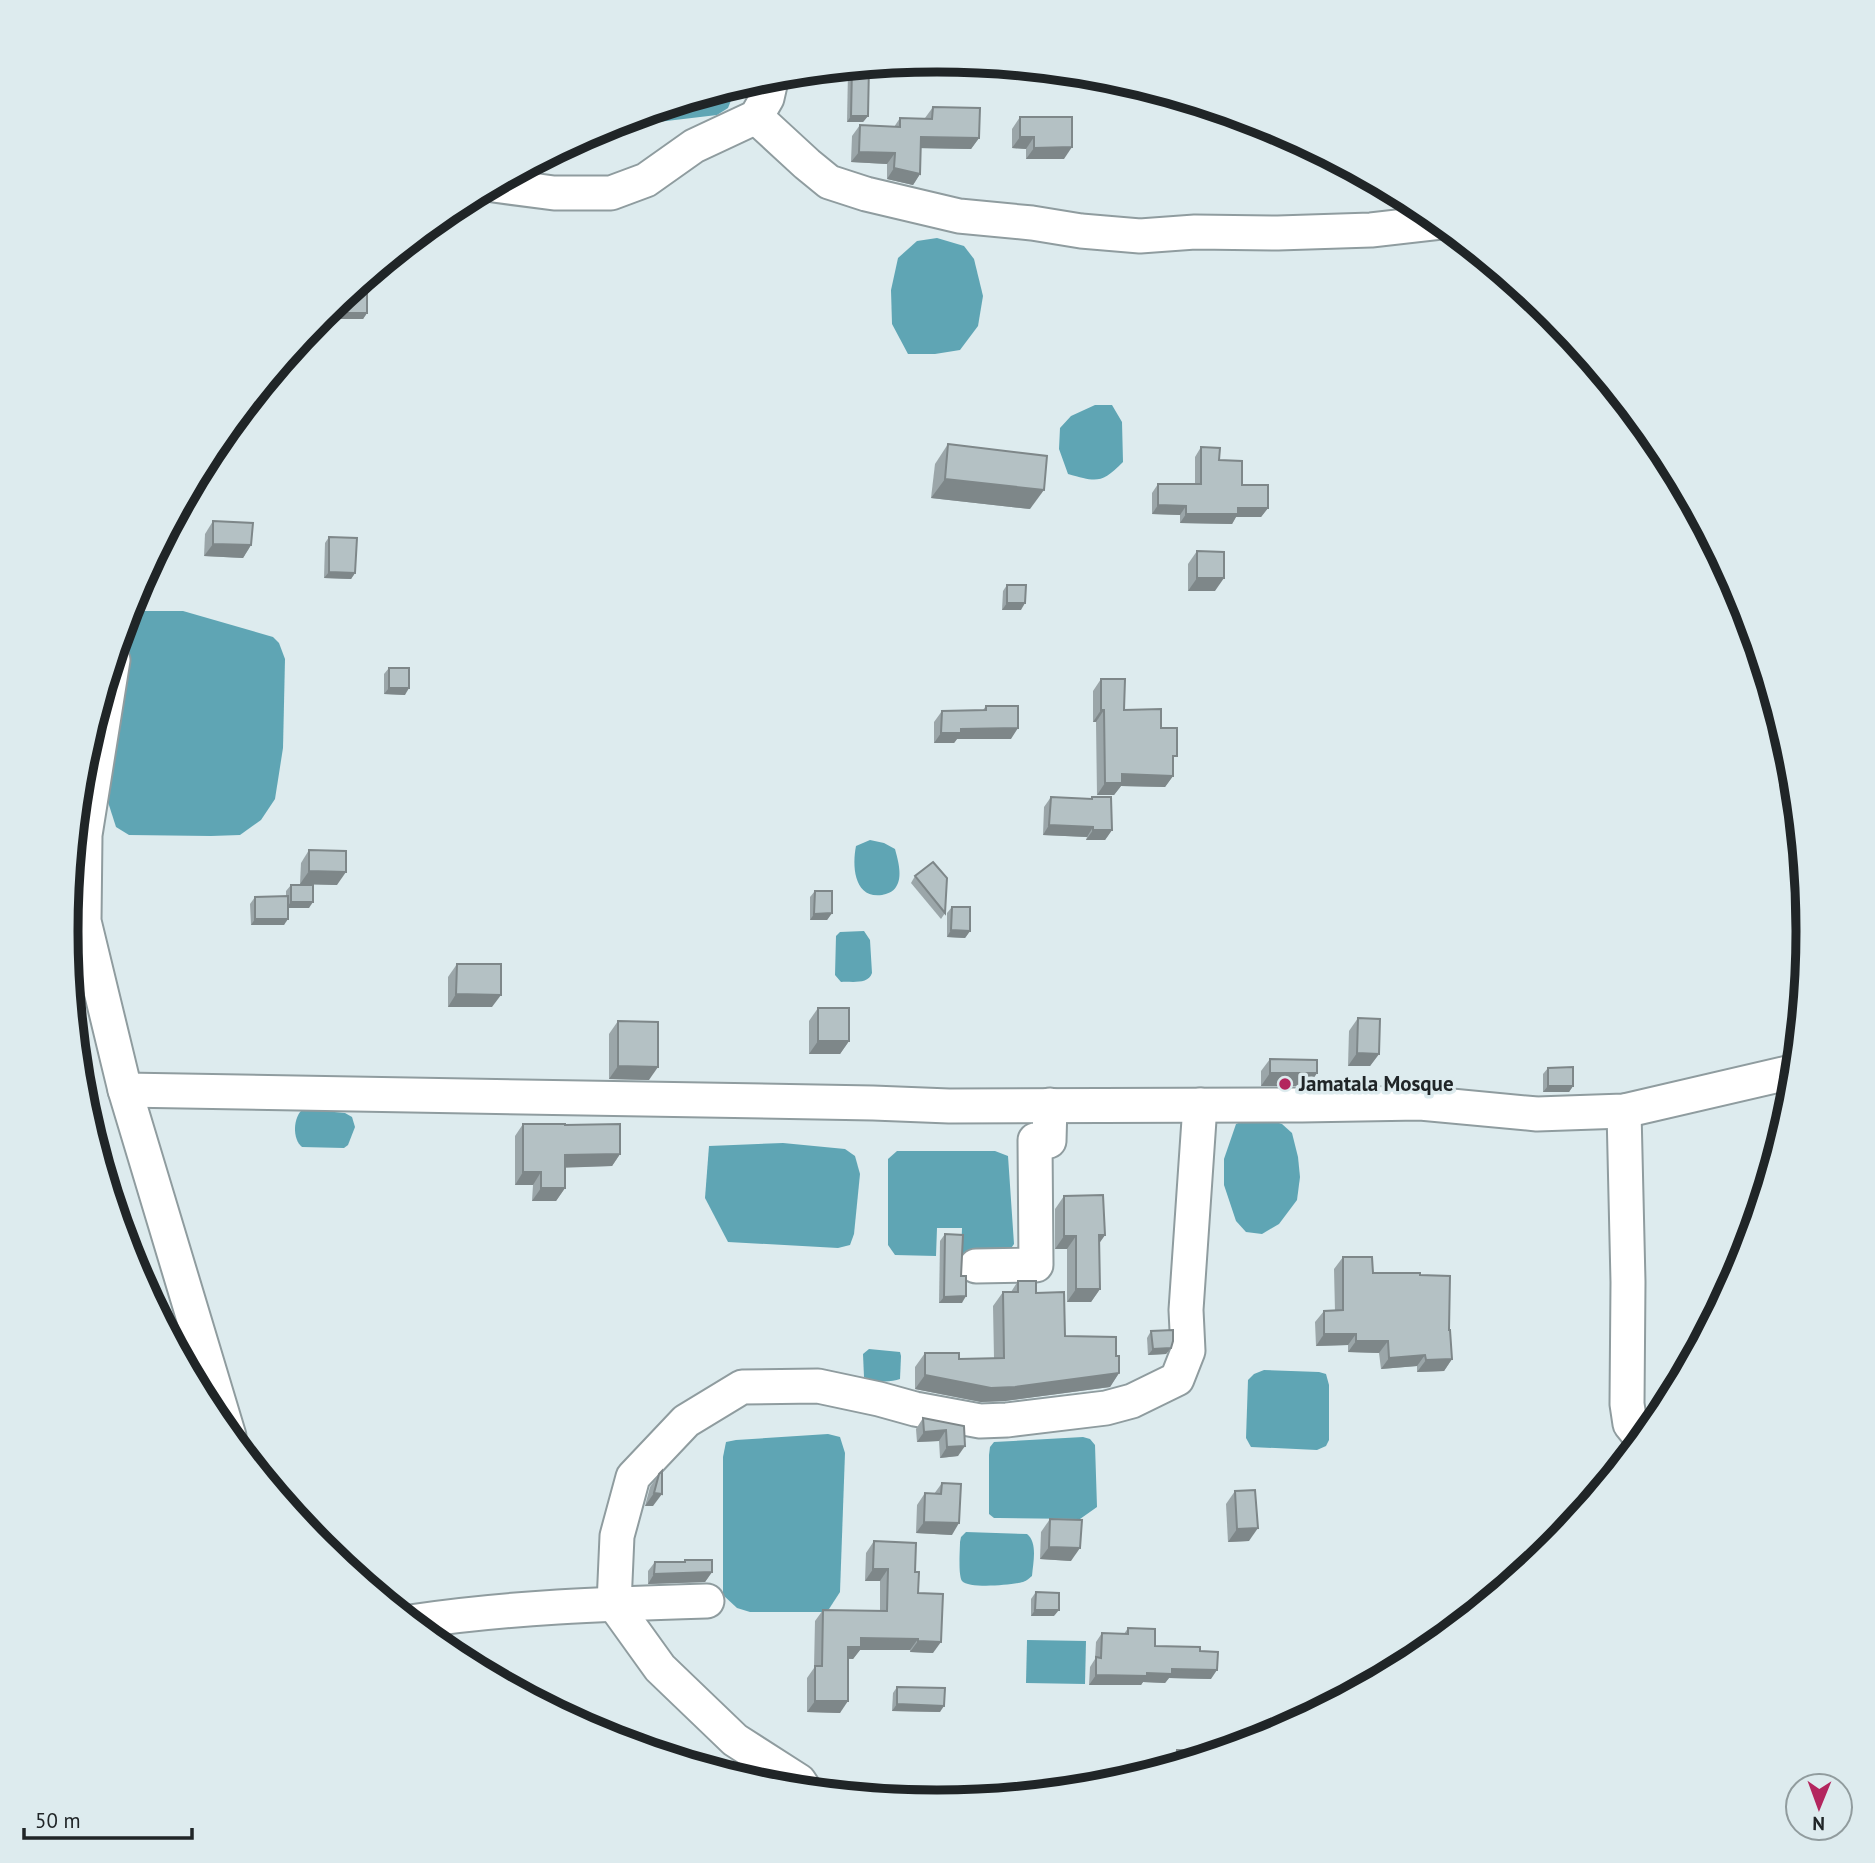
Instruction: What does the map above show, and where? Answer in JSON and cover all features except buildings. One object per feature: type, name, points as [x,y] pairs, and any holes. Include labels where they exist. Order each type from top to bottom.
[{"type":"street","points":[[508,187],[554,193],[611,193],[646,180],[694,146],[756,117],[769,88]]},
{"type":"street","points":[[756,117],[807,164],[830,181],[866,194],[959,216],[1140,236],[1195,232],[1371,230],[1425,224]]},
{"type":"street","points":[[80,880],[101,733]]},
{"type":"street","points":[[78,932],[219,1402]]},
{"type":"street","points":[[125,1090],[859,1102],[949,1106],[1420,1103],[1538,1114],[1624,1111],[1785,1074]]},
{"type":"street","points":[[976,1266],[1036,1265],[1035,1140],[1049,1141],[1050,1105]]},
{"type":"street","points":[[796,1779],[736,1740],[660,1668],[614,1604],[617,1536],[633,1476],[686,1421],[742,1387],[818,1386],[980,1421],[1106,1408],[1132,1401],[1177,1379],[1188,1351],[1186,1310],[1200,1105]]},
{"type":"street","points":[[1624,1111],[1628,1282],[1627,1404],[1630,1424],[1636,1432]]},
{"type":"street","points":[[423,1620],[614,1604],[707,1601]]},
{"type":"water","points":[[732,97],[728,108],[717,115],[658,122],[654,120]]},
{"type":"water","points":[[937,238],[964,246],[974,259],[983,296],[978,326],[960,350],[908,354],[892,324],[891,290],[898,258],[917,241]]},
{"type":"water","points":[[1095,405],[1112,405],[1122,422],[1123,462],[1104,478],[1092,480],[1068,474],[1059,449],[1060,428],[1071,416]]},
{"type":"water","points":[[143,611],[183,611],[273,637],[279,643],[285,659],[283,748],[275,799],[261,820],[240,835],[129,835],[116,827],[108,802],[129,640]]},
{"type":"water","points":[[870,840],[895,849],[899,868],[898,883],[884,895],[866,892],[857,880],[854,863],[856,846]]},
{"type":"water","points":[[864,931],[870,940],[872,973],[863,981],[841,982],[835,975],[836,936],[840,932]]},
{"type":"water","points":[[303,1109],[345,1113],[352,1117],[355,1127],[348,1145],[344,1148],[302,1147],[295,1128],[297,1117]]},
{"type":"water","points":[[1245,1120],[1282,1124],[1292,1133],[1298,1157],[1300,1177],[1297,1200],[1279,1224],[1262,1234],[1246,1232],[1236,1221],[1224,1185],[1224,1159],[1236,1124]]},
{"type":"water","points":[[783,1143],[845,1149],[855,1156],[860,1174],[854,1234],[850,1245],[838,1248],[728,1242],[705,1198],[709,1146]]},
{"type":"water","points":[[897,1151],[995,1151],[1008,1156],[1014,1244],[1005,1257],[961,1256],[962,1228],[937,1228],[936,1256],[895,1255],[888,1245],[888,1159]]},
{"type":"water","points":[[869,1349],[900,1352],[900,1379],[881,1381],[864,1377],[863,1354]]},
{"type":"water","points":[[1264,1370],[1326,1374],[1329,1385],[1329,1440],[1326,1446],[1317,1450],[1251,1447],[1246,1438],[1248,1380]]},
{"type":"water","points":[[828,1434],[840,1437],[845,1453],[840,1592],[829,1609],[822,1612],[750,1612],[737,1608],[723,1595],[723,1457],[726,1442]]},
{"type":"water","points":[[1083,1437],[1090,1439],[1095,1445],[1097,1507],[1080,1519],[994,1518],[989,1514],[989,1455],[994,1442]]},
{"type":"water","points":[[966,1532],[1027,1534],[1034,1548],[1032,1576],[1023,1582],[1001,1585],[981,1586],[962,1581],[960,1542]]},
{"type":"water","points":[[1027,1640],[1086,1641],[1085,1684],[1026,1683]]},
{"type":"place","name":"Jamatala Mosque","points":[[1285,1084]]}]
